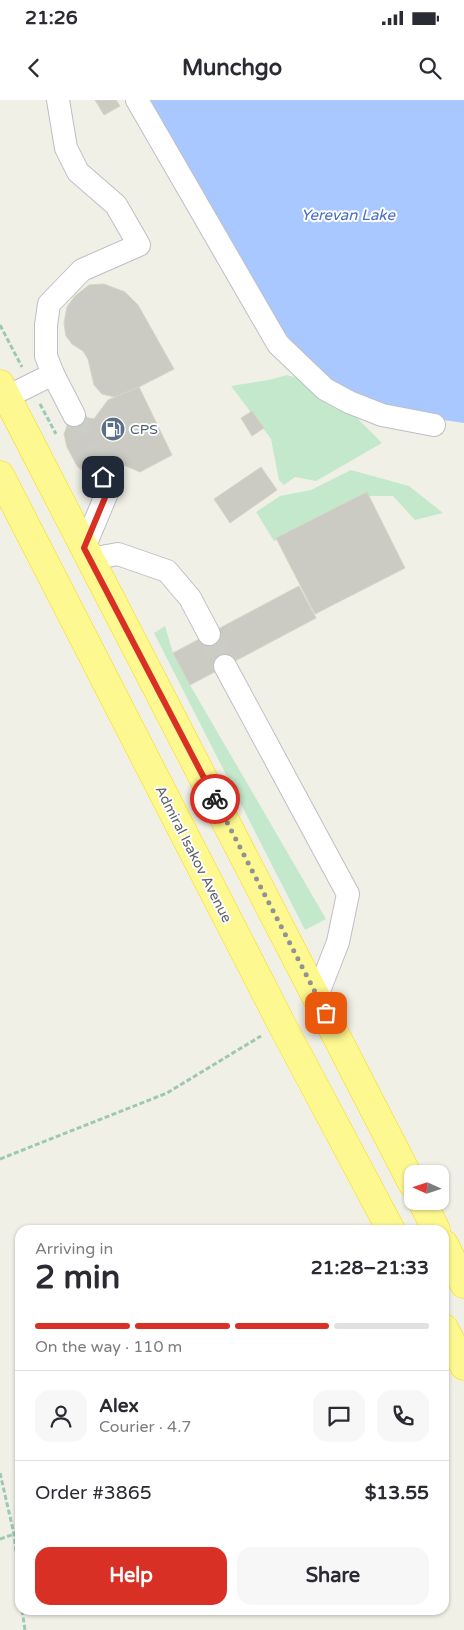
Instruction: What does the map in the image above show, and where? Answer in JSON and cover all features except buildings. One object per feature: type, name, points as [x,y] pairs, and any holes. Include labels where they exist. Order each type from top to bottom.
[{"type":"highway","points":[[3,391],[404,1167]]},
{"type":"highway","name":"Admiral Isakov Avenue","points":[[0,476],[281,1023],[388,1225]]},
{"type":"highway","points":[[426,1210],[434,1225]]},
{"type":"highway","points":[[449,1254],[464,1284]]},
{"type":"highway","points":[[449,1339],[462,1366]]},
{"type":"street","points":[[58,100],[66,148],[78,172],[116,205],[139,245],[82,270],[49,304],[46,325],[46,356],[74,415]]},
{"type":"street","points":[[137,100],[278,344],[325,389],[349,402],[382,415],[434,425]]},
{"type":"street","points":[[3,391],[53,374]]},
{"type":"street","points":[[103,477],[109,488],[87,554],[118,554],[167,571],[190,598],[209,634]]},
{"type":"street","points":[[225,666],[348,894],[338,942],[317,996]]},
{"type":"path","points":[[0,1159],[167,1093],[281,1023]]},
{"type":"path","points":[[0,1473],[15,1543]]},
{"type":"path","points":[[0,1539],[14,1534]]},
{"type":"path","points":[[22,1615],[24,1630]]},
{"type":"green space","points":[[287,375],[311,382],[336,406],[357,418],[382,443],[316,481],[295,477],[284,485],[279,480],[271,439],[231,386]]},
{"type":"green space","points":[[351,470],[409,486],[443,513],[415,520],[393,496],[365,496],[274,541],[256,512],[280,496],[311,490]]},
{"type":"green space","points":[[165,626],[173,653],[190,685],[326,919],[305,930],[154,633]]},
{"type":"water","name":"Yerevan Lake","points":[[150,100],[464,100],[464,423],[384,407],[326,380],[303,357],[270,313]]},
{"type":"tunnel","points":[[74,415],[103,477]]},
{"type":"tunnel","points":[[209,634],[225,666]]},
{"type":"way so far","points":[[215,799],[326,1013]]},
{"type":"place","name":"CPS","points":[[113,429]]},
{"type":"route","points":[[103,477],[109,488],[84,548],[215,799]]}]
